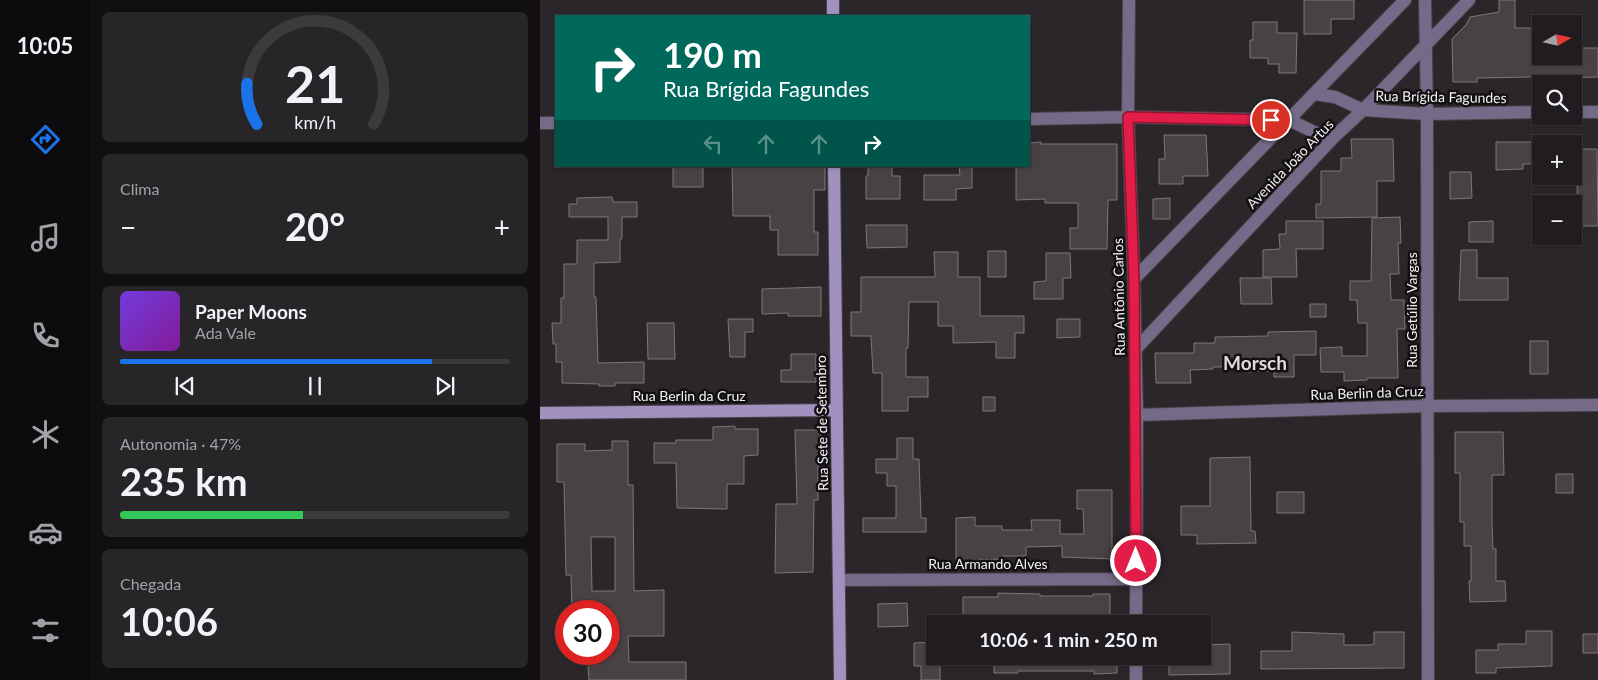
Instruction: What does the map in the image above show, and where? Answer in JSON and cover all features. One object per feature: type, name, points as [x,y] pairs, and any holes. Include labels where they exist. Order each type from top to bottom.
[{"type":"main road","points":[[833,0],[833,15]]},
{"type":"main road","name":"Rua Sete de Setembro","points":[[834,167],[840,680]]},
{"type":"main road","name":"Rua Berlin da Cruz","points":[[540,412],[837,410]]},
{"type":"street","name":"Rua Antônio Carlos","points":[[1129,0],[1128,117],[1137,415],[1136,615]]},
{"type":"street","points":[[1134,279],[1404,0]]},
{"type":"street","name":"Rua Getúlio Vargas","points":[[1426,0],[1428,680]]},
{"type":"street","name":"Avenida João Artus","points":[[1135,350],[1335,136],[1363,110],[1469,0]]},
{"type":"street","name":"Rua Brígida Fagundes","points":[[1314,94],[1335,97],[1363,110],[1427,114],[1532,112]]},
{"type":"street","points":[[1582,112],[1598,112]]},
{"type":"street","points":[[1030,119],[1128,117],[1289,120],[1316,133],[1335,136]]},
{"type":"street","points":[[540,123],[555,123]]},
{"type":"street","name":"Rua Berlin da Cruz","points":[[1137,415],[1427,406],[1598,405]]},
{"type":"street","name":"Rua Armando Alves","points":[[839,580],[1136,579]]},
{"type":"street","points":[[1136,665],[1136,680]]},
{"type":"building","points":[[1304,0],[1354,0],[1354,19],[1331,19],[1331,34],[1304,34]]},
{"type":"building","points":[[1499,0],[1515,0],[1515,28],[1532,28],[1532,65],[1582,65],[1582,48],[1598,48],[1598,77],[1582,77],[1582,75],[1532,75],[1532,77],[1477,78],[1477,82],[1453,82],[1452,39],[1466,25],[1470,17],[1499,12]]},
{"type":"building","points":[[1253,22],[1277,22],[1277,33],[1297,33],[1296,73],[1279,73],[1279,64],[1268,64],[1268,58],[1250,58]]},
{"type":"building","points":[[1164,135],[1206,135],[1208,176],[1183,176],[1183,184],[1159,184],[1159,159],[1165,159]]},
{"type":"building","points":[[1351,139],[1393,139],[1394,181],[1377,181],[1377,217],[1316,218],[1316,204],[1321,204],[1321,171],[1341,171],[1341,158],[1352,158]]},
{"type":"building","points":[[1496,142],[1532,142],[1532,164],[1523,164],[1523,169],[1496,170]]},
{"type":"building","points":[[1030,143],[1117,144],[1117,200],[1108,200],[1107,249],[1070,249],[1070,228],[1078,228],[1078,203],[1045,203],[1045,199],[1016,200],[1016,167],[1030,167]]},
{"type":"building","points":[[1582,149],[1597,149],[1598,226],[1582,226],[1582,195],[1577,195],[1577,185],[1582,185]]},
{"type":"building","points":[[673,167],[703,167],[703,187],[673,187]]},
{"type":"building","points":[[732,167],[825,167],[825,190],[814,190],[814,232],[818,232],[818,255],[778,255],[778,230],[770,230],[770,216],[733,216]]},
{"type":"building","points":[[868,167],[892,167],[892,176],[900,176],[900,199],[866,199],[866,176],[868,176]]},
{"type":"building","points":[[959,167],[972,167],[972,188],[956,189],[956,200],[924,200],[924,175],[960,175]]},
{"type":"building","points":[[1450,172],[1471,172],[1472,198],[1450,199]]},
{"type":"building","points":[[612,197],[613,202],[637,202],[637,217],[622,217],[620,262],[594,263],[598,363],[644,362],[644,383],[615,383],[615,386],[599,386],[599,384],[562,383],[562,362],[556,362],[556,344],[553,344],[552,323],[561,323],[561,298],[564,298],[564,264],[577,264],[577,240],[608,240],[608,217],[569,217],[569,204],[577,204],[577,198]]},
{"type":"building","points":[[1170,198],[1170,219],[1153,219],[1153,199]]},
{"type":"building","points":[[1400,217],[1401,243],[1398,243],[1399,274],[1390,274],[1391,300],[1404,300],[1405,329],[1397,329],[1398,378],[1367,378],[1367,380],[1344,381],[1344,372],[1321,372],[1320,348],[1342,347],[1342,356],[1367,356],[1367,323],[1358,323],[1357,300],[1350,300],[1350,281],[1371,281],[1372,218]]},
{"type":"building","points":[[1286,221],[1323,221],[1323,249],[1296,249],[1297,277],[1263,277],[1263,250],[1280,249],[1279,234],[1286,234]]},
{"type":"building","points":[[1493,221],[1493,242],[1469,242],[1469,222]]},
{"type":"building","points":[[866,225],[907,225],[907,247],[867,248]]},
{"type":"building","points":[[1461,250],[1477,250],[1477,278],[1508,278],[1508,300],[1459,300]]},
{"type":"building","points":[[988,251],[1006,251],[1006,277],[988,277]]},
{"type":"building","points":[[934,252],[958,252],[958,277],[980,277],[980,316],[1024,316],[1024,333],[1015,333],[1015,358],[996,358],[996,342],[953,343],[953,326],[938,326],[938,302],[909,302],[906,377],[928,377],[928,397],[908,397],[908,411],[882,411],[882,373],[873,373],[871,336],[851,336],[851,312],[861,312],[861,277],[935,277]]},
{"type":"building","points":[[1046,253],[1070,253],[1071,278],[1063,278],[1063,299],[1034,299],[1034,282],[1046,281]]},
{"type":"building","points":[[1240,278],[1271,278],[1272,304],[1241,304]]},
{"type":"building","points":[[821,287],[821,316],[788,316],[788,313],[762,314],[762,289]]},
{"type":"building","points":[[1310,304],[1326,304],[1326,317],[1310,317]]},
{"type":"building","points":[[728,319],[753,319],[753,332],[745,332],[745,357],[730,357]]},
{"type":"building","points":[[1057,319],[1080,319],[1080,337],[1057,338]]},
{"type":"building","points":[[647,323],[674,323],[675,359],[648,359]]},
{"type":"building","points":[[1316,331],[1316,355],[1294,355],[1294,377],[1274,377],[1274,371],[1246,372],[1246,367],[1213,367],[1213,369],[1190,370],[1191,383],[1156,383],[1155,353],[1194,353],[1194,343],[1215,343],[1215,337],[1268,336],[1268,332]]},
{"type":"building","points":[[1530,341],[1548,341],[1548,374],[1530,374]]},
{"type":"building","points":[[791,354],[816,354],[816,382],[781,382],[781,370],[791,370]]},
{"type":"building","points":[[983,397],[995,397],[995,411],[983,411]]},
{"type":"building","points":[[735,426],[735,429],[758,429],[758,455],[744,456],[744,484],[727,484],[727,509],[677,508],[676,463],[654,463],[654,443],[676,443],[676,440],[713,440],[713,427]]},
{"type":"building","points":[[795,430],[821,430],[821,458],[818,458],[818,500],[814,500],[813,572],[775,573],[776,504],[797,504]]},
{"type":"building","points":[[1455,432],[1503,432],[1504,475],[1492,475],[1492,523],[1493,549],[1496,549],[1496,581],[1505,581],[1506,601],[1470,602],[1471,546],[1464,546],[1464,522],[1460,522],[1460,473],[1455,473]]},
{"type":"building","points":[[897,438],[913,438],[913,459],[919,459],[921,518],[926,518],[926,532],[863,532],[863,518],[896,518],[896,486],[887,486],[887,473],[876,473],[876,459],[897,459]]},
{"type":"building","points":[[612,441],[628,441],[628,485],[633,485],[634,591],[664,590],[664,636],[628,636],[629,662],[686,662],[686,680],[589,680],[588,665],[620,665],[620,600],[572,600],[571,575],[566,575],[564,482],[557,482],[557,444],[585,444],[585,451],[612,450]],"holes":[[[591,537],[615,537],[615,591],[592,591]]]},
{"type":"building","points":[[1250,457],[1251,531],[1255,531],[1256,543],[1197,544],[1197,535],[1181,535],[1181,506],[1210,506],[1210,458]]},
{"type":"building","points":[[1556,474],[1573,474],[1573,493],[1556,493]]},
{"type":"building","points":[[1077,490],[1112,490],[1112,559],[1062,557],[1062,546],[1026,547],[1026,556],[1002,556],[1002,559],[956,561],[956,518],[975,517],[975,526],[1002,526],[1002,530],[1032,530],[1031,520],[1060,520],[1060,534],[1084,534],[1083,509],[1077,509]]},
{"type":"building","points":[[1277,492],[1304,492],[1304,513],[1277,513]]},
{"type":"building","points":[[998,593],[1040,594],[1040,596],[1093,596],[1093,594],[1110,594],[1110,615],[963,615],[963,597],[998,597]]},
{"type":"building","points":[[907,603],[908,626],[878,627],[878,604]]},
{"type":"building","points":[[1526,631],[1552,631],[1552,666],[1496,668],[1496,673],[1476,673],[1476,650],[1498,650],[1498,644],[1526,644]]},
{"type":"building","points":[[1292,632],[1344,634],[1344,645],[1370,645],[1374,644],[1374,632],[1404,632],[1404,668],[1261,669],[1261,651],[1292,651]]},
{"type":"building","points":[[1583,634],[1598,634],[1598,653],[1583,653]]},
{"type":"building","points":[[926,642],[926,665],[940,665],[940,680],[921,680],[921,666],[914,666],[914,643]]},
{"type":"building","points":[[1230,644],[1230,674],[1169,675],[1169,665],[1211,665],[1211,645]]},
{"type":"building","points":[[994,665],[1117,665],[1117,673],[1094,674],[1094,671],[1018,671],[1018,673],[994,673]]},
{"type":"district","name":"Morsch","points":[[1255,363]]},
{"type":"route","points":[[1136,561],[1137,415],[1128,117],[1271,120]]}]
